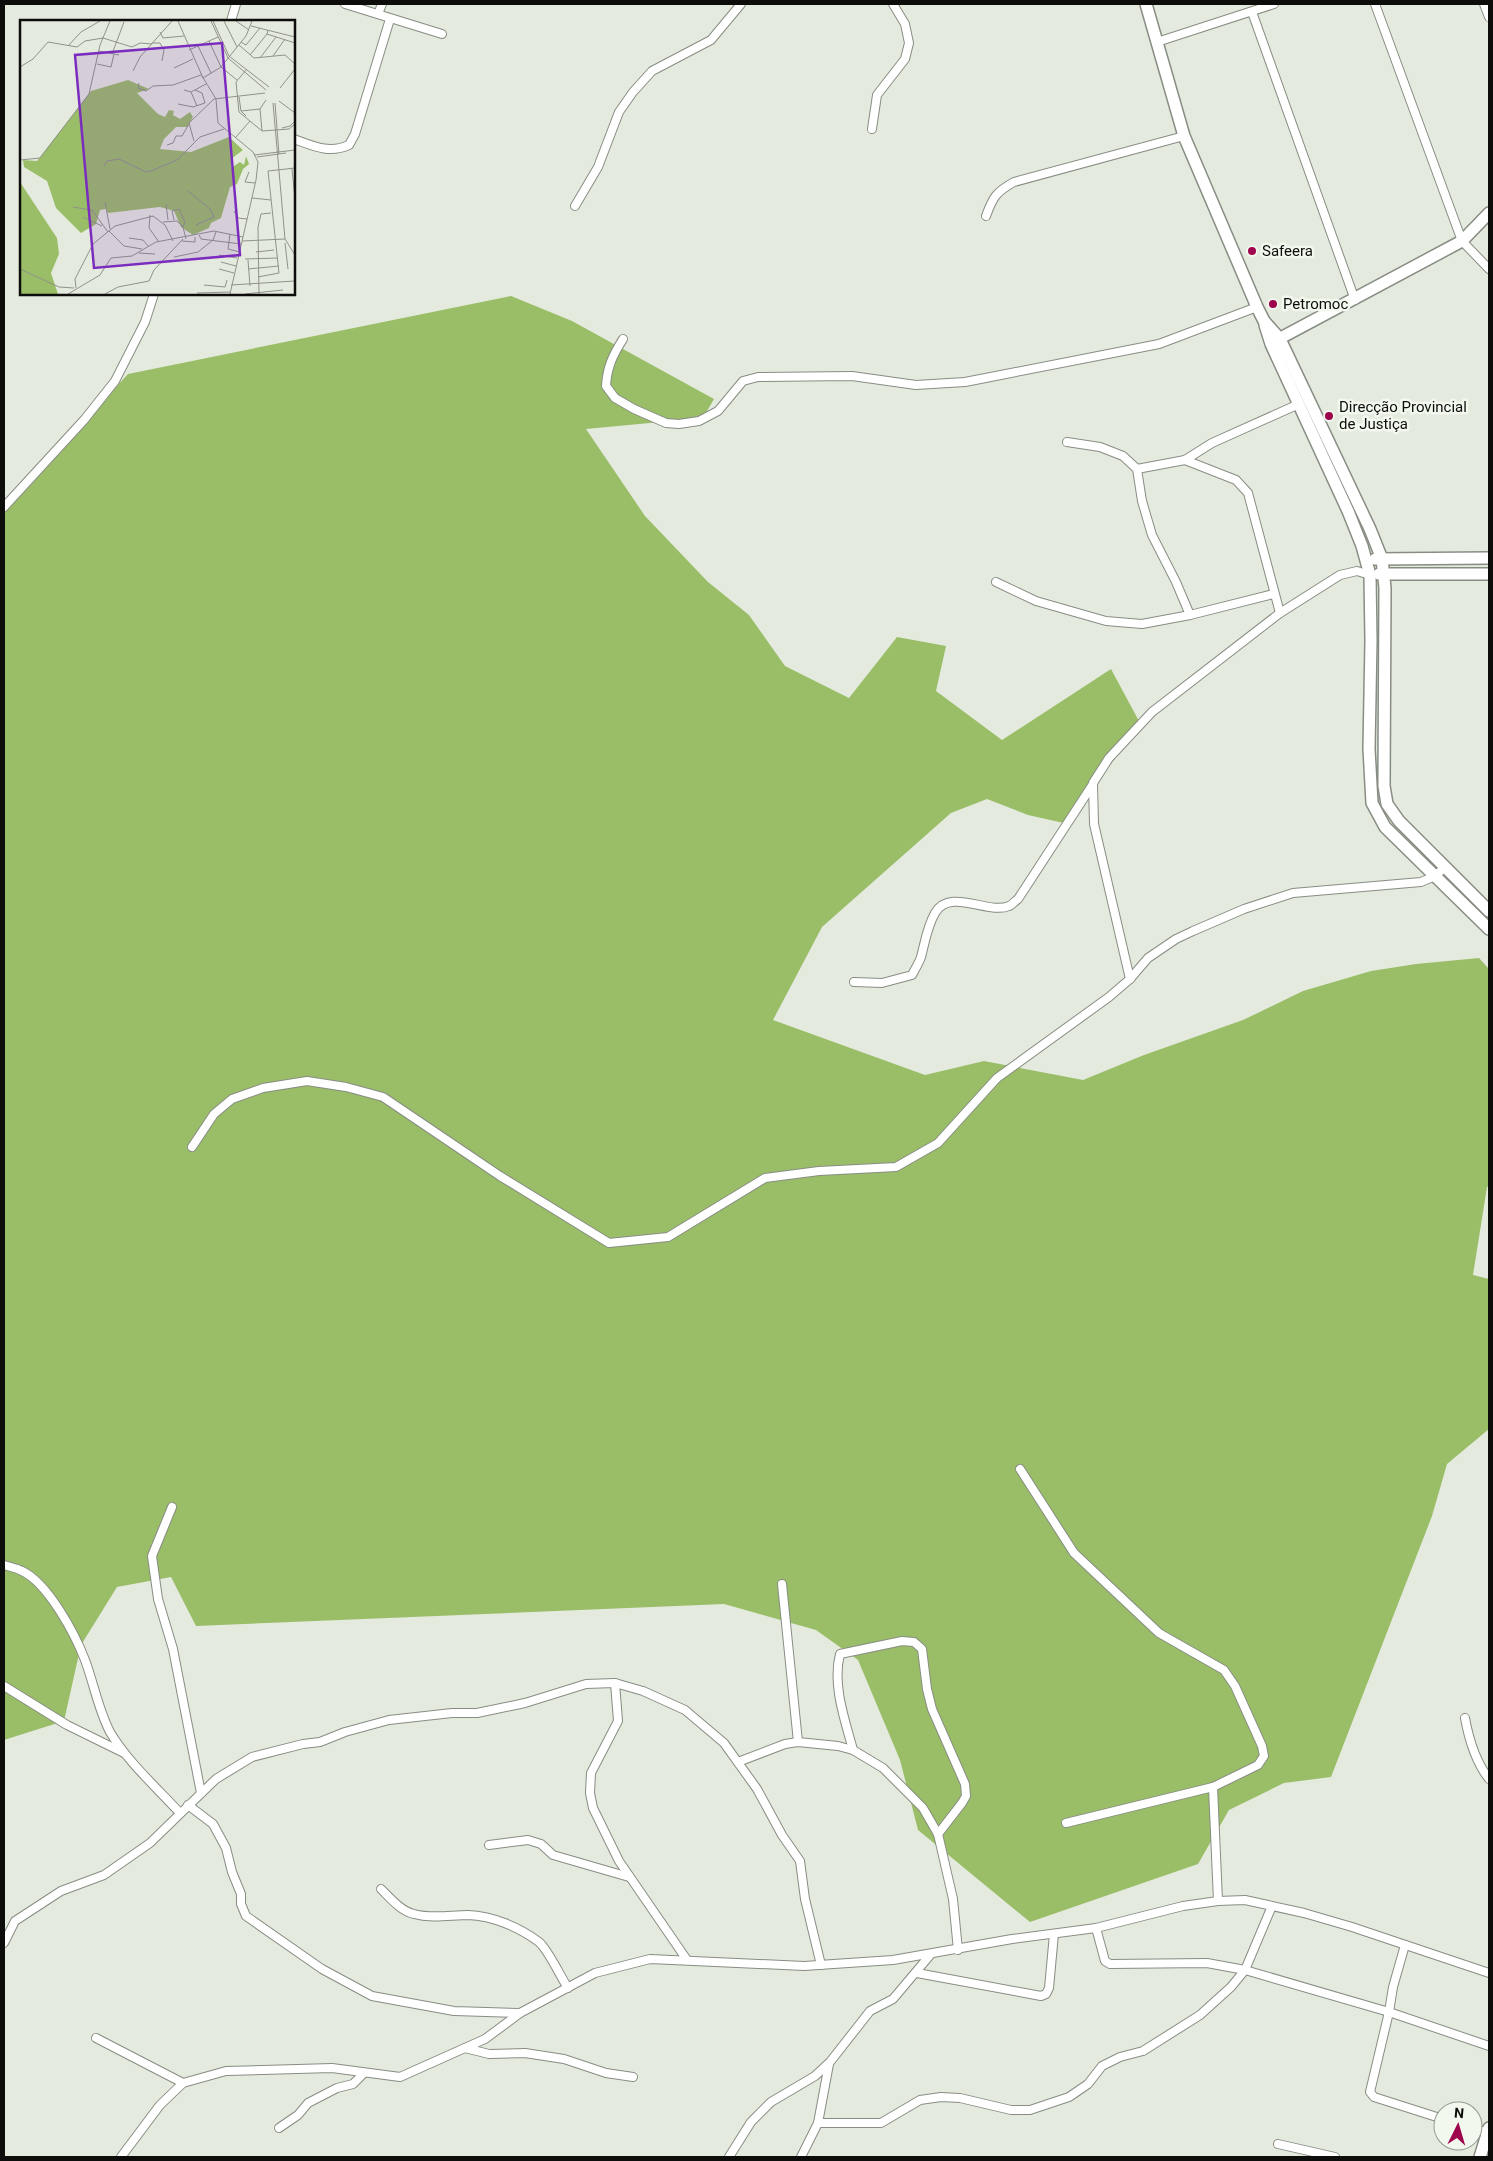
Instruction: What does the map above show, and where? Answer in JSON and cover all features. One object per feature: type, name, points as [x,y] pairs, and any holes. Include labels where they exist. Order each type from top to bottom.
[{"type":"main road","points":[[1146,4],[1184,136],[1256,307],[1370,529],[1382,559],[1384,574],[1384,786],[1387,804],[1400,821],[1489,910],[1478,918]]},
{"type":"main road","points":[[1275,341],[1355,300],[1462,241],[1489,213]]},
{"type":"main road","points":[[1275,341],[1299,404],[1348,511],[1370,575],[1369,775],[1372,803],[1385,827],[1489,929]]},
{"type":"main road","points":[[1366,559],[1489,558]]},
{"type":"main road","points":[[1370,575],[1489,574]]},
{"type":"main road","points":[[1370,679],[1384,679]]},
{"type":"main road","points":[[1370,705],[1384,705]]},
{"type":"main road","points":[[1377,815],[1387,804]]},
{"type":"main road","points":[[1480,2157],[1488,2131]]},
{"type":"street","points":[[231,20],[236,4]]},
{"type":"street","points":[[345,4],[442,34]]},
{"type":"street","points":[[378,14],[382,4]]},
{"type":"street","points":[[575,206],[598,167],[620,112],[633,92],[652,71],[711,40],[741,4]]},
{"type":"street","points":[[872,129],[878,95],[905,59],[909,43],[905,24],[893,4]]},
{"type":"street","points":[[1157,42],[1274,4]]},
{"type":"street","points":[[1375,4],[1462,241],[1489,268]]},
{"type":"street","points":[[1484,4],[1489,17]]},
{"type":"street","points":[[1252,12],[1355,300]]},
{"type":"street","points":[[295,139],[320,149],[340,149],[349,145],[355,134],[390,19]]},
{"type":"street","points":[[986,216],[992,200],[999,190],[1014,182],[1184,136]]},
{"type":"street","points":[[4,507],[84,420],[115,381],[145,322],[154,295]]},
{"type":"street","points":[[623,339],[607,370],[606,386],[615,398],[634,409],[666,423],[680,424],[699,421],[718,411],[743,381],[758,376],[852,376],[916,385],[965,382],[1159,344],[1256,307]]},
{"type":"street","points":[[1137,469],[1185,460],[1212,443],[1299,404]]},
{"type":"street","points":[[1067,442],[1100,446],[1123,456],[1137,469],[1142,501],[1152,535],[1176,582],[1190,615]]},
{"type":"street","points":[[1185,460],[1236,480],[1248,493],[1273,594],[1280,613]]},
{"type":"street","points":[[1358,571],[1366,559]]},
{"type":"street","points":[[854,982],[882,983],[912,975],[921,958],[924,938],[936,911],[946,903],[963,902],[997,907],[1008,906],[1018,899],[1109,758],[1152,712],[1280,613],[1326,583],[1340,575],[1358,571],[1370,575]]},
{"type":"street","points":[[996,582],[1036,601],[1106,621],[1142,624],[1190,615],[1273,594]]},
{"type":"street","points":[[1093,783],[1094,824],[1130,979]]},
{"type":"street","points":[[192,1147],[214,1114],[232,1100],[264,1088],[306,1081],[346,1087],[384,1097],[500,1176],[609,1243],[668,1237],[765,1178],[819,1171],[896,1167],[938,1143],[998,1078],[1109,997],[1130,979],[1148,958],[1176,939],[1244,909],[1293,893],[1422,882],[1435,876],[1445,867]]},
{"type":"street","points":[[1020,1469],[1074,1553],[1158,1633],[1224,1670],[1235,1686],[1262,1746],[1264,1756],[1258,1765],[1213,1787],[1066,1823]]},
{"type":"street","points":[[172,1507],[152,1556],[158,1599],[173,1649],[201,1793]]},
{"type":"street","points":[[4,1565],[22,1571],[35,1580],[53,1600],[85,1660],[95,1695],[111,1732],[127,1754],[180,1813]]},
{"type":"street","points":[[782,1584],[798,1742]]},
{"type":"street","points":[[853,1750],[840,1696],[838,1663],[840,1654],[902,1641],[914,1642],[922,1649],[927,1689],[932,1709],[965,1784],[966,1796],[938,1834]]},
{"type":"street","points":[[614,1683],[618,1721],[591,1773],[590,1793],[593,1808],[630,1877],[687,1960]]},
{"type":"street","points":[[4,1943],[15,1922],[39,1904],[61,1891],[104,1874],[150,1843],[216,1779],[252,1757],[303,1744],[320,1742],[345,1732],[389,1720],[452,1713],[477,1713],[525,1703],[586,1684],[614,1683],[643,1692],[685,1710],[724,1743],[738,1762],[757,1789],[782,1835],[800,1861],[804,1899],[821,1965]]},
{"type":"street","points":[[4,1686],[67,1725],[127,1754]]},
{"type":"street","points":[[1465,1718],[1470,1742],[1482,1770],[1489,1779]]},
{"type":"street","points":[[738,1762],[785,1744],[798,1742],[853,1750],[883,1768],[923,1808],[938,1834],[953,1899],[958,1950]]},
{"type":"street","points":[[1213,1787],[1218,1901]]},
{"type":"street","points":[[188,1805],[212,1824],[226,1848],[246,1916],[322,1969],[372,1996],[454,2011],[520,2013]]},
{"type":"street","points":[[489,1845],[528,1840],[541,1844],[553,1855],[560,1858],[630,1877]]},
{"type":"street","points":[[382,1889],[398,1905],[414,1914],[435,1916],[469,1915],[494,1919],[517,1928],[540,1944],[568,1988]]},
{"type":"street","points":[[121,2157],[160,2105],[183,2083],[226,2071],[332,2068],[400,2077],[485,2039],[520,2013],[596,1973],[650,1959],[804,1966],[893,1960],[1096,1928],[1183,1906],[1218,1901],[1245,1900],[1352,1927],[1489,1973]]},
{"type":"street","points":[[818,2123],[882,2123],[920,2100],[940,2097],[960,2098],[1011,2110],[1030,2110],[1069,2097],[1088,2084],[1102,2066],[1120,2057],[1143,2051],[1200,2015],[1230,1987],[1245,1970],[1272,1906]]},
{"type":"street","points":[[1096,1928],[1105,1961],[1110,1964],[1207,1963],[1245,1970],[1389,2012],[1489,2046]]},
{"type":"street","points":[[917,1973],[1041,1996],[1046,1994],[1049,1988],[1054,1934]]},
{"type":"street","points":[[1405,1945],[1393,1987],[1389,2012],[1370,2089],[1371,2095],[1433,2115]]},
{"type":"street","points":[[729,2157],[751,2122],[770,2102],[815,2076],[830,2062],[870,2011],[893,1999],[932,1954]]},
{"type":"street","points":[[96,2038],[183,2083]]},
{"type":"street","points":[[465,2048],[489,2054],[525,2053],[564,2059],[606,2073],[633,2077]]},
{"type":"street","points":[[801,2157],[818,2123],[830,2062]]},
{"type":"street","points":[[279,2128],[298,2115],[308,2103],[337,2088],[353,2084],[364,2072]]},
{"type":"street","points":[[1278,2144],[1335,2157]]},
{"type":"green space","points":[[511,296],[572,321],[714,399],[703,418],[586,429],[645,516],[708,582],[749,615],[785,666],[849,698],[897,637],[946,646],[936,691],[1002,740],[1111,669],[1140,723],[1068,824],[1028,815],[987,799],[951,813],[822,927],[773,1020],[925,1075],[984,1061],[1083,1080],[1144,1055],[1243,1020],[1303,991],[1371,971],[1416,964],[1479,958],[1489,969],[1489,1186],[1487,1187],[1473,1275],[1489,1279],[1489,1429],[1447,1464],[1432,1516],[1331,1777],[1284,1783],[1229,1810],[1198,1864],[1030,1922],[918,1830],[900,1760],[858,1660],[816,1630],[724,1604],[196,1626],[171,1577],[117,1587],[81,1645],[64,1721],[4,1740],[4,509],[128,374]]},
{"type":"place","name":"Safeera","points":[[1252,251]]},
{"type":"place","name":"Petromoc","points":[[1273,304]]},
{"type":"place","name":"Direcção Provincial de Justiça","points":[[1329,416]]}]
